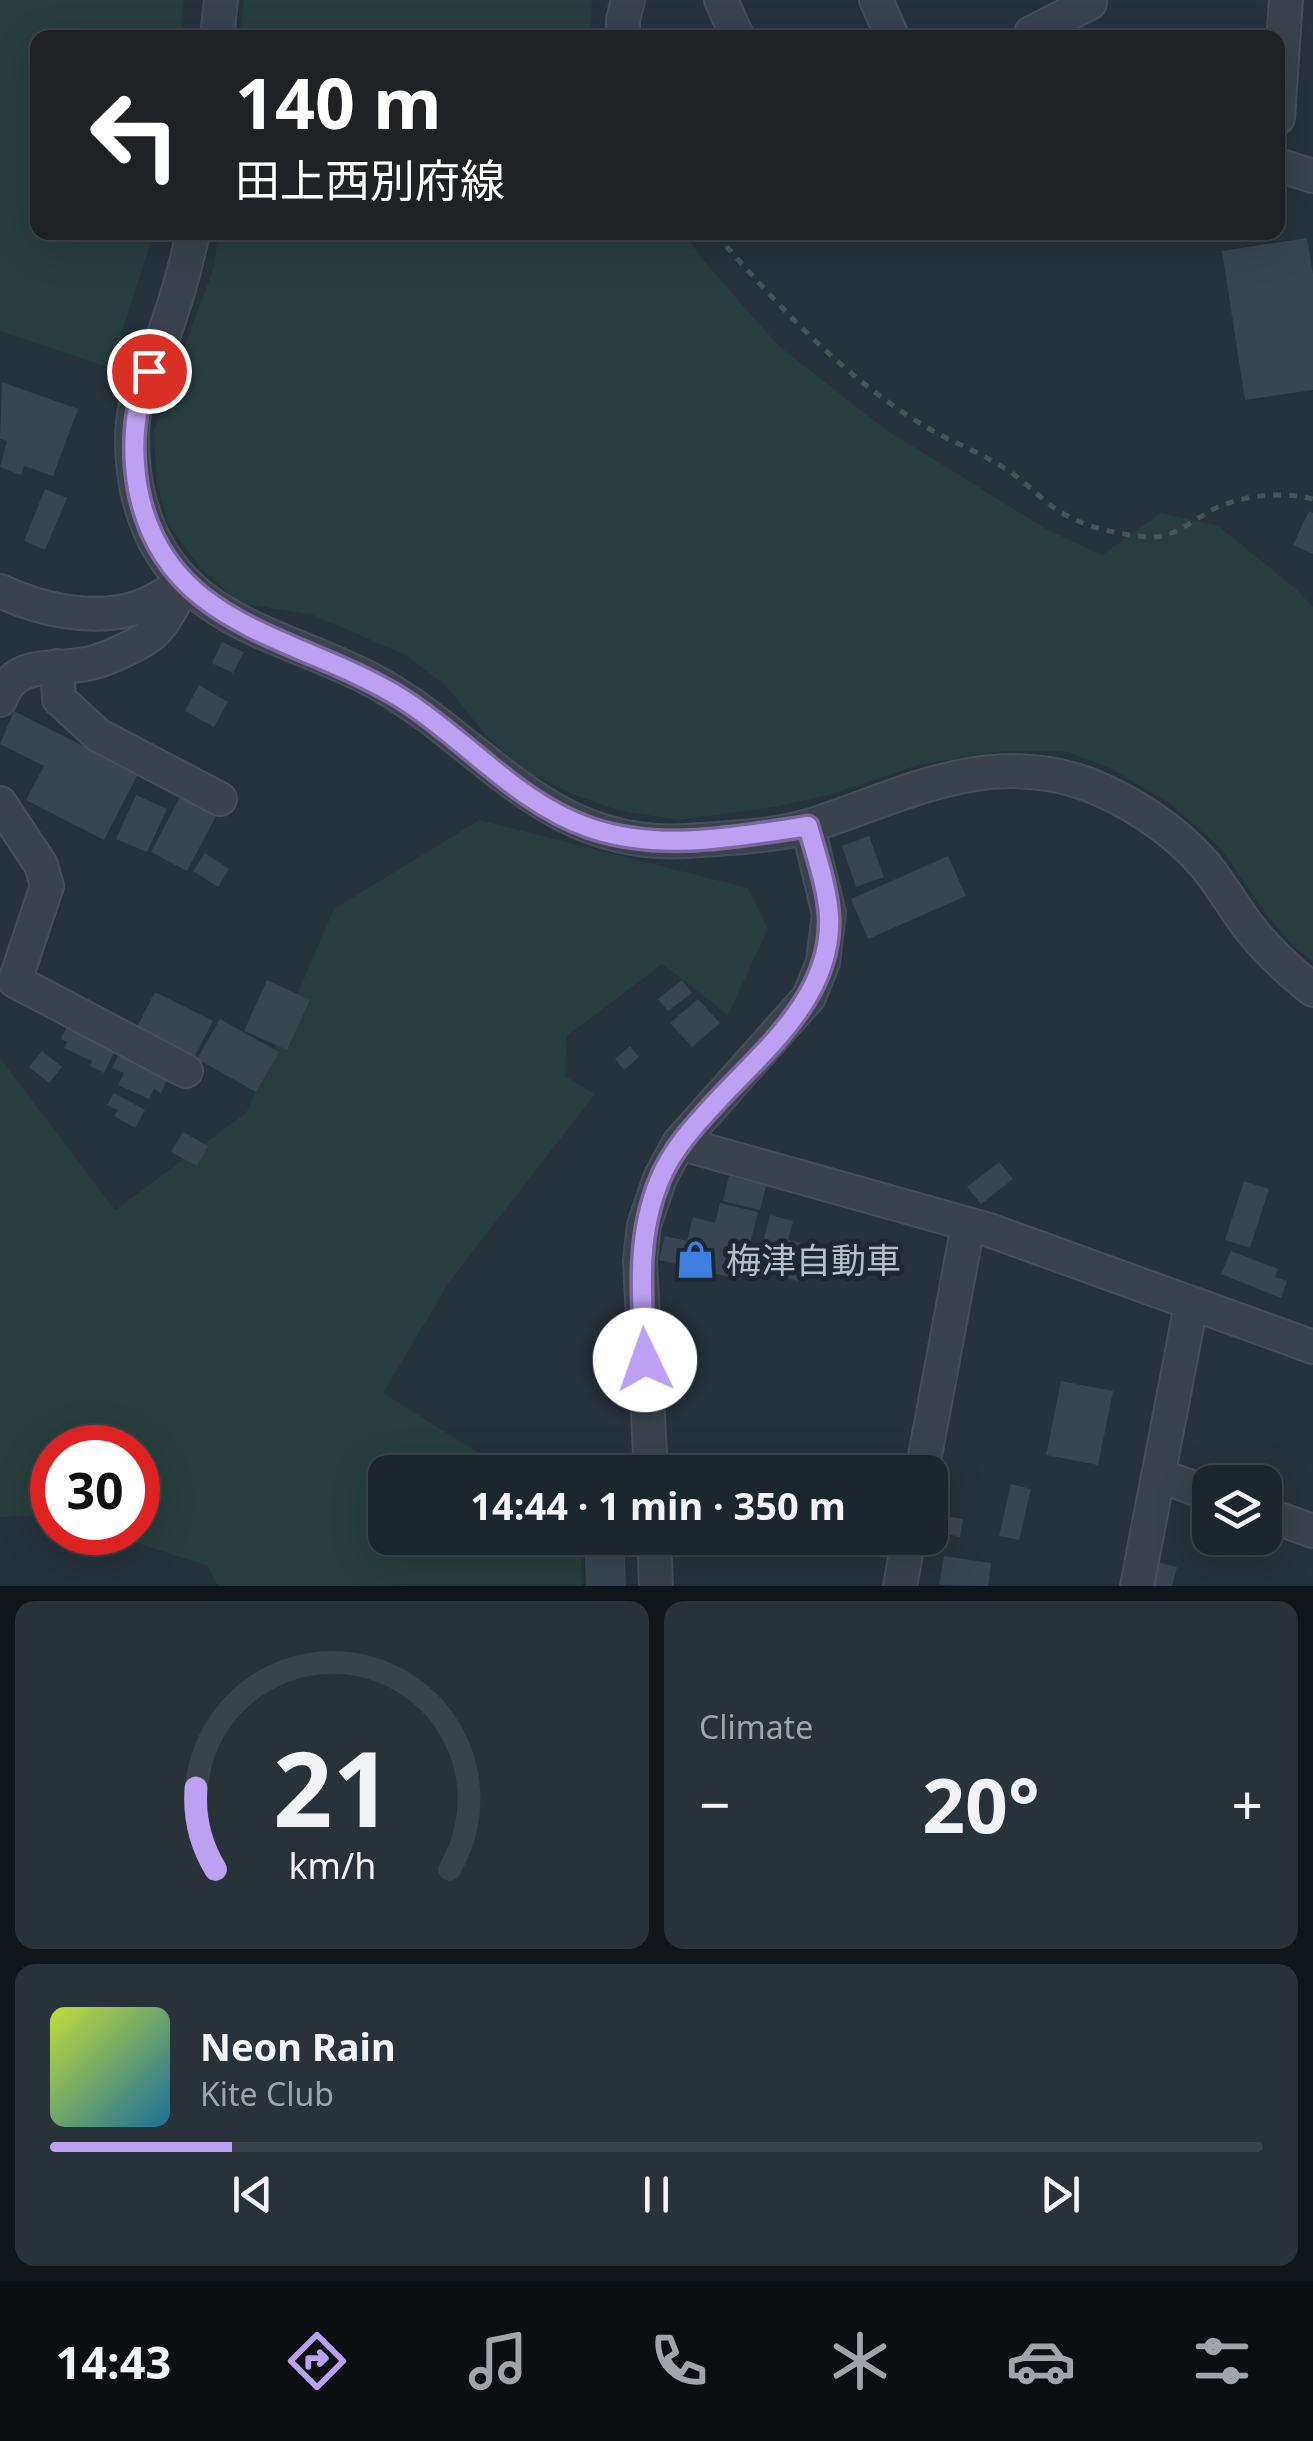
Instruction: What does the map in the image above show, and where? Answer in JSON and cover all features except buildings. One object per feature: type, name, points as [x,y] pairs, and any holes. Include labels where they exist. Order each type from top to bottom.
[{"type":"street","points":[[217,30],[221,0]]},
{"type":"street","points":[[623,30],[628,0]]},
{"type":"street","points":[[721,0],[734,30]]},
{"type":"street","points":[[876,0],[889,30]]},
{"type":"street","points":[[1038,30],[1090,3],[1088,0]]},
{"type":"street","points":[[1284,30],[1286,0]]},
{"type":"street","points":[[1285,167],[1313,176]]},
{"type":"street","points":[[192,240],[185,275],[137,400],[132,458],[143,514],[161,555],[186,583],[245,627],[380,685],[429,716],[515,787],[547,808],[590,828],[643,839],[681,841],[808,826],[881,798],[946,778],[981,772],[1038,772],[1086,784],[1121,800],[1174,834],[1204,864],[1250,929],[1280,963],[1313,990]]},
{"type":"street","points":[[0,591],[28,604],[87,614],[138,608],[186,583]]},
{"type":"street","points":[[0,700],[20,672],[92,664],[152,634],[186,583]]},
{"type":"street","points":[[56,666],[59,699],[98,735],[220,799]]},
{"type":"street","points":[[0,803],[41,865],[48,886],[15,981],[186,1071]]},
{"type":"street","points":[[650,1455],[640,1261],[644,1225],[679,1143],[809,997],[824,962],[829,914],[808,826]]},
{"type":"street","points":[[679,1143],[968,1224],[1313,1347]]},
{"type":"street","points":[[925,1455],[968,1224]]},
{"type":"street","points":[[1137,1586],[1191,1306]]},
{"type":"street","points":[[1158,1475],[1192,1487]]},
{"type":"street","points":[[1282,1520],[1313,1531]]},
{"type":"street","points":[[655,1555],[656,1586]]},
{"type":"street","points":[[900,1586],[906,1555]]},
{"type":"path","points":[[724,240],[800,326],[871,388],[918,422],[1006,469],[1080,524],[1150,537],[1179,532],[1221,506],[1263,495],[1296,495],[1313,500]]},
{"type":"green space","points":[[0,0],[184,0],[181,30],[30,30],[30,240],[152,240],[110,368],[0,331]]},
{"type":"green space","points":[[244,0],[592,0],[590,30],[240,30]]},
{"type":"green space","points":[[217,240],[689,240],[779,346],[885,429],[1046,529],[1102,555],[1161,513],[1218,526],[1313,607],[1313,962],[1269,918],[1222,850],[1172,805],[1110,768],[1064,751],[1003,751],[918,765],[832,794],[775,807],[677,820],[617,810],[524,771],[485,734],[446,686],[406,655],[313,615],[240,603],[200,568],[168,524],[156,479],[154,430],[214,267]]},
{"type":"green space","points":[[479,820],[748,888],[768,929],[728,1015],[662,964],[567,1036],[565,1076],[595,1094],[450,1281],[383,1393],[482,1455],[368,1455],[368,1555],[581,1555],[582,1586],[218,1586],[208,1566],[160,1550],[160,1425],[30,1425],[30,1516],[0,1517],[0,1058],[115,1210],[246,1113],[334,909]]},
{"type":"place","name":"梅津自動車","points":[[696,1259]]},
{"type":"route","points":[[149,371],[137,400],[132,458],[143,514],[161,555],[186,583],[245,627],[380,685],[429,716],[515,787],[547,808],[590,828],[643,839],[681,841],[808,826],[829,914],[824,962],[809,997],[679,1143],[660,1178],[644,1225],[640,1261],[645,1360]]}]
